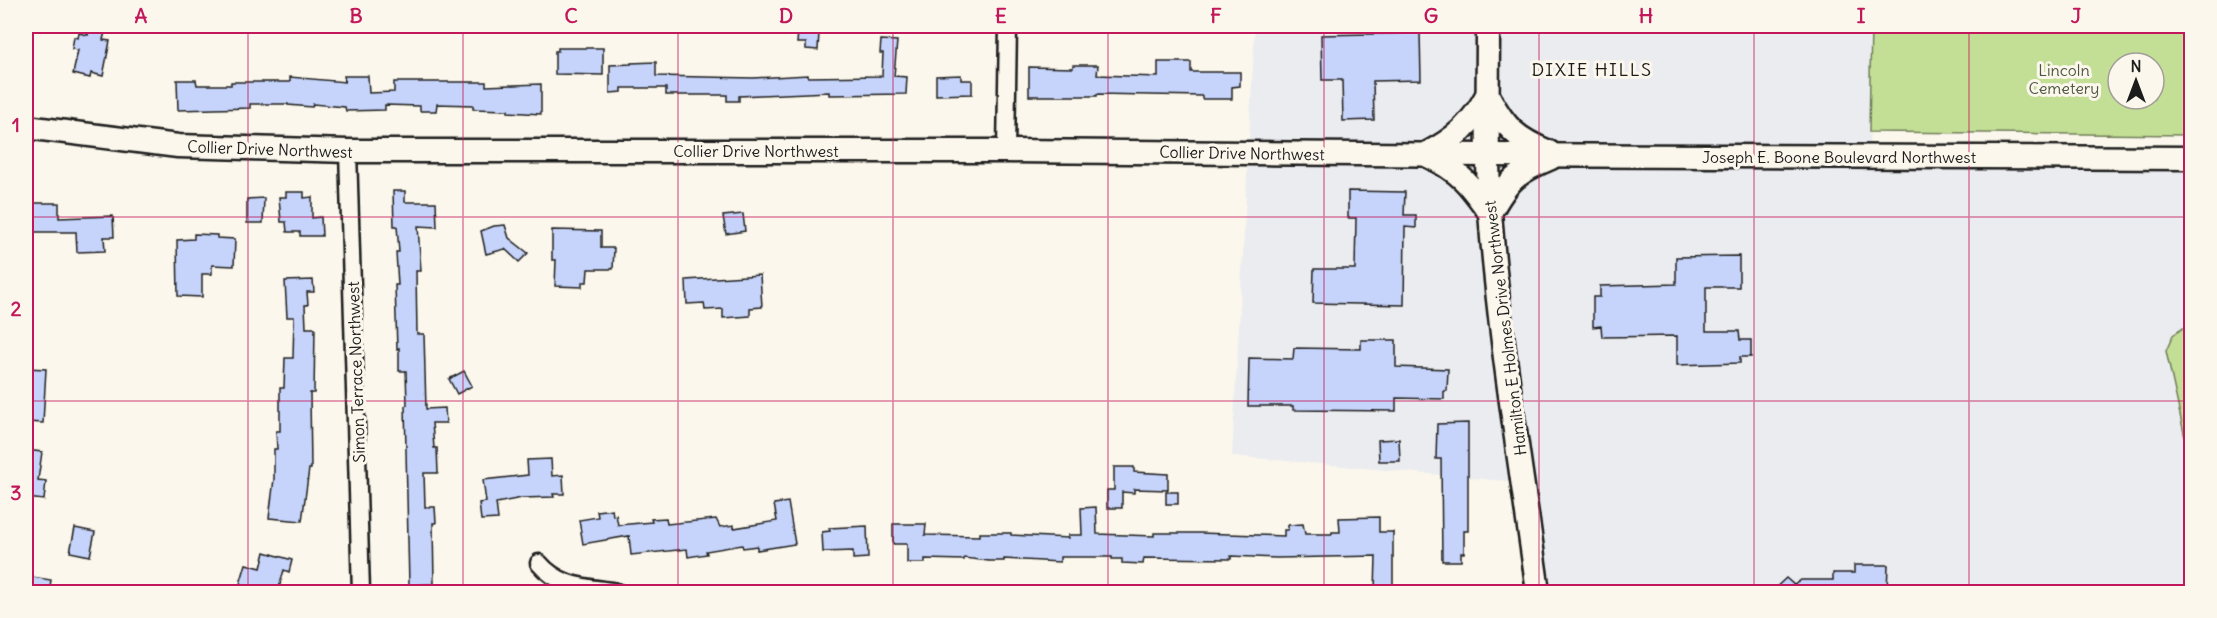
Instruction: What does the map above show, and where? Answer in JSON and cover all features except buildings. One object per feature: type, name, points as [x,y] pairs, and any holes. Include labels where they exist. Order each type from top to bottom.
[{"type":"main road","name":"Hamilton E Holmes Drive Northwest","points":[[1488,26],[1487,155],[1490,213],[1498,297],[1538,592]]},
{"type":"main road","points":[[1425,155],[1449,142],[1467,127],[1477,115],[1488,94]]},
{"type":"main road","points":[[1488,94],[1500,118],[1512,132],[1527,143],[1558,156]]},
{"type":"main road","name":"Collier Drive Northwest","points":[[26,127],[178,146],[348,152],[1006,151],[1487,155]]},
{"type":"main road","points":[[1425,155],[1449,166],[1462,177],[1490,213],[1502,190],[1512,178],[1530,167],[1558,156]]},
{"type":"main road","name":"Joseph E. Boone Boulevard Northwest","points":[[1487,155],[2192,158]]},
{"type":"street","points":[[1006,151],[1008,26]]},
{"type":"street","name":"Simon Terrace Northwest","points":[[348,152],[362,592]]},
{"type":"street","points":[[539,563],[549,575],[562,582],[617,592]]},
{"type":"shaded area","points":[[1255,26],[1871,26],[1869,162],[2191,166],[2191,592],[1533,592],[1516,482],[1232,456]]},
{"type":"green space","name":"Lincoln Cemetery","points":[[1871,26],[2191,26],[2191,135],[1869,132]]},
{"type":"green space","points":[[2183,328],[2191,329],[2191,465],[2166,351],[2173,335]]},
{"type":"district","name":"DIXIE HILLS","points":[[1592,70]]}]
